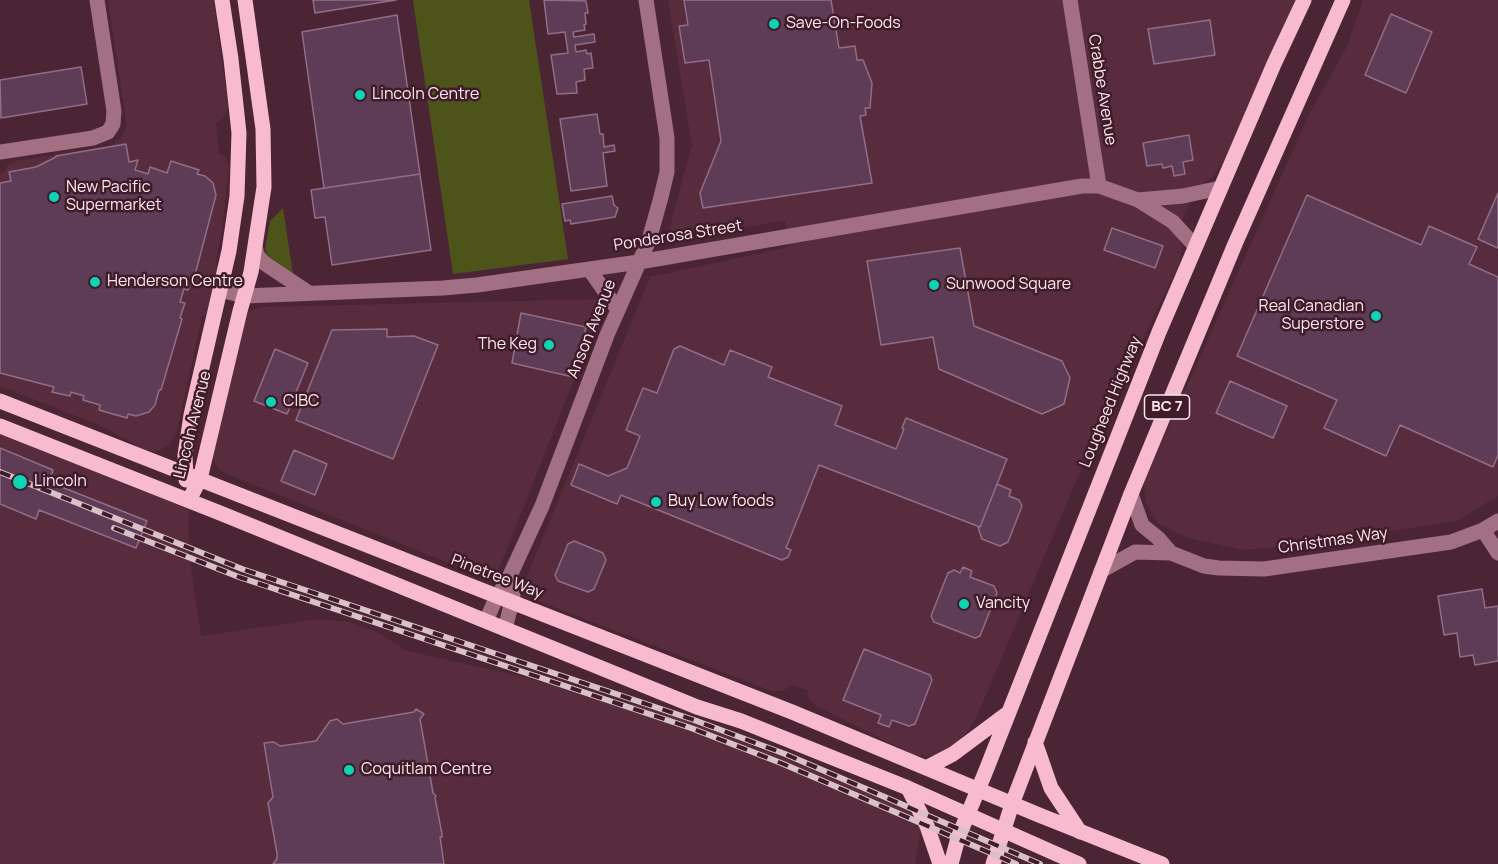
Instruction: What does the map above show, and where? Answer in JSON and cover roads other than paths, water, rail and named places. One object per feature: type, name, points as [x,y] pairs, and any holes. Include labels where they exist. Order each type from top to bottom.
[{"type":"main road","name":"Lincoln Avenue","points":[[189,500],[185,473],[191,416],[234,218],[239,147],[231,59],[222,0]]},
{"type":"main road","name":"Lincoln Avenue","points":[[189,500],[200,479],[256,250],[264,187],[265,154],[245,0]]},
{"type":"main road","name":"Lougheed Highway","points":[[978,790],[1111,451],[1195,246],[1304,0]]},
{"type":"main road","name":"BC 7","points":[[1003,830],[1131,494],[1235,244],[1343,0]]},
{"type":"main road","name":"Pinetree Way","points":[[0,401],[792,712],[978,790]]},
{"type":"main road","points":[[0,426],[697,706],[741,721],[908,788],[1079,864]]},
{"type":"main road","points":[[926,768],[953,754],[1008,713]]},
{"type":"main road","points":[[1035,742],[1051,788],[1080,832]]},
{"type":"main road","points":[[908,788],[927,826],[940,864]]},
{"type":"main road","name":"BC 7","points":[[968,814],[978,790]]},
{"type":"main road","points":[[978,790],[1162,864]]},
{"type":"main road","points":[[951,864],[968,814]]},
{"type":"main road","points":[[993,864],[1003,830]]},
{"type":"street","points":[[0,152],[93,138],[108,132],[113,123],[114,111],[97,0]]},
{"type":"street","name":"Anson Avenue","points":[[486,621],[497,596],[507,582],[542,506],[618,310],[649,240],[661,197],[668,157],[667,138],[646,0]]},
{"type":"street","name":"Crabbe Avenue","points":[[1070,0],[1099,186]]},
{"type":"street","name":"Ponderosa Street","points":[[220,290],[244,296],[443,288],[639,262],[1079,187],[1099,186],[1138,200],[1173,222],[1195,246]]},
{"type":"street","name":"Ponderosa Street","points":[[1138,200],[1183,196],[1220,188]]},
{"type":"street","points":[[256,250],[257,255],[264,262],[309,293]]},
{"type":"street","points":[[589,269],[618,310]]},
{"type":"street","name":"Christmas Way","points":[[1131,494],[1142,525],[1171,553]]},
{"type":"street","name":"Christmas Way","points":[[1101,571],[1135,552],[1171,553],[1204,566],[1264,569],[1437,544],[1483,530],[1498,522]]},
{"type":"street","points":[[1483,530],[1498,553]]},
{"type":"street","points":[[505,629],[512,602],[512,589],[507,582]]},
{"type":"railway","points":[[0,472],[242,569],[694,720],[785,754],[1040,864]]},
{"type":"railway","points":[[114,528],[239,577],[691,728],[781,763],[1016,864]]},
{"type":"place","name":"Save-On-Foods","points":[[774,24]]},
{"type":"place","name":"Lincoln Centre","points":[[360,95]]},
{"type":"place","name":"New Pacific Supermarket","points":[[54,197]]},
{"type":"place","name":"Henderson Centre","points":[[95,282]]},
{"type":"place","name":"Sunwood Square","points":[[934,285]]},
{"type":"place","name":"Real Canadian Superstore","points":[[1376,316]]},
{"type":"place","name":"The Keg","points":[[549,345]]},
{"type":"place","name":"CIBC","points":[[271,402]]},
{"type":"place","name":"Lincoln","points":[[20,482]]},
{"type":"place","name":"Buy Low foods","points":[[656,502]]},
{"type":"place","name":"Vancity","points":[[964,604]]},
{"type":"place","name":"Coquitlam Centre","points":[[349,770]]}]
